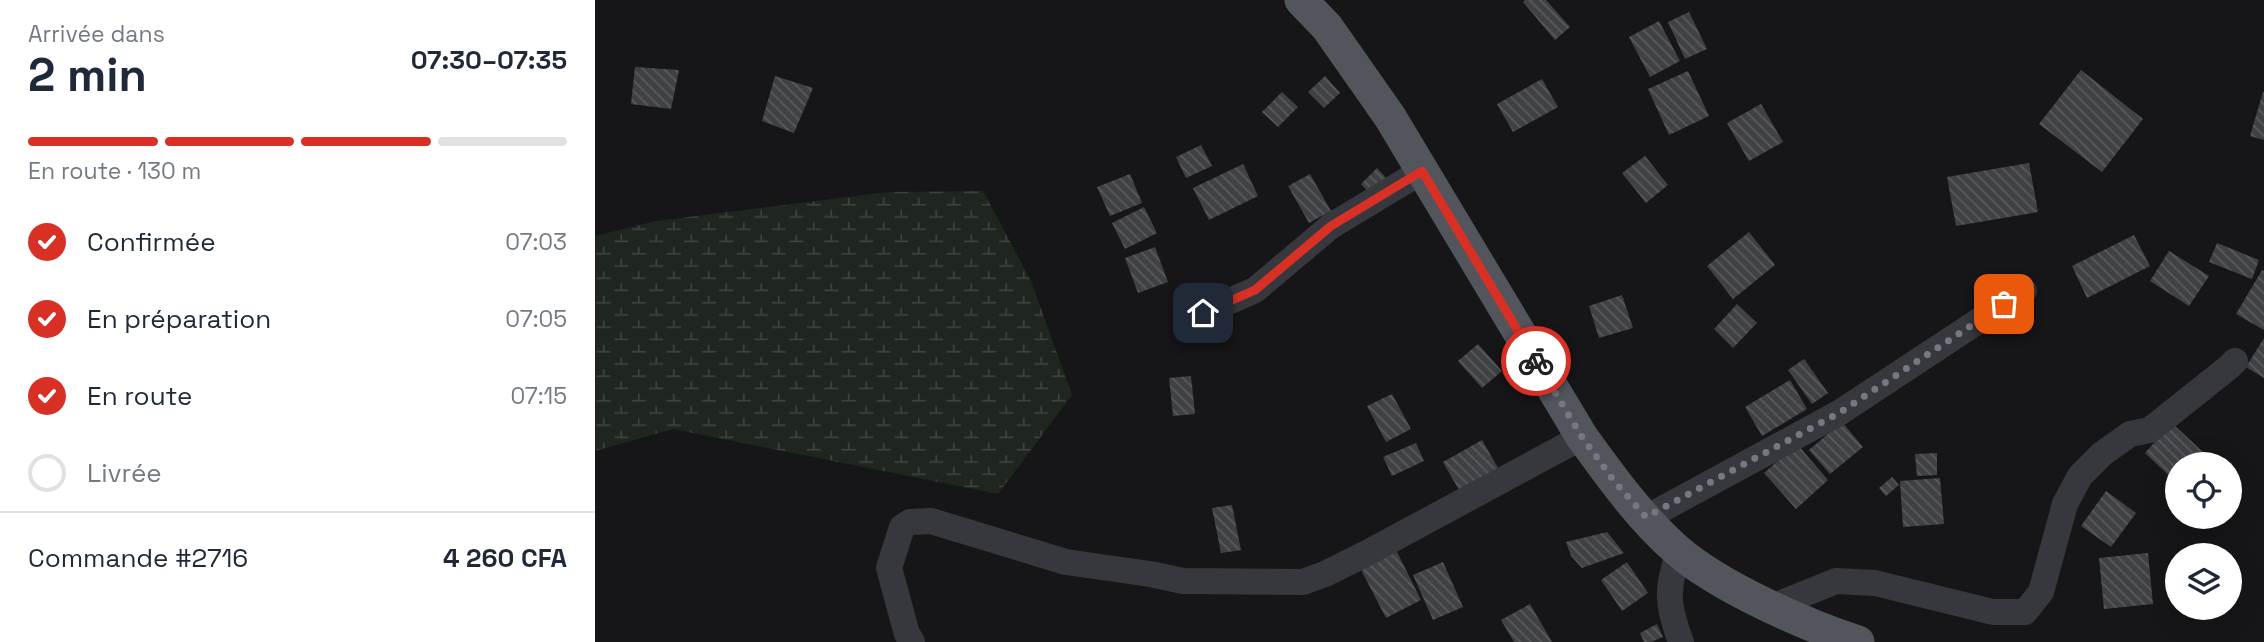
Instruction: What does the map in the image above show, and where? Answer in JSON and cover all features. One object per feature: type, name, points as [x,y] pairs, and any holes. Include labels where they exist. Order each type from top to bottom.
[{"type":"main road","points":[[1301,0],[1327,27],[1390,117],[1582,437],[1614,481],[1679,552],[1716,577],[1772,607],[1851,641]]},
{"type":"street","points":[[1203,313],[1255,290],[1331,226],[1422,171]]},
{"type":"street","points":[[1646,517],[1839,413],[2024,291]]},
{"type":"street","points":[[1772,607],[1836,581],[1875,583],[1993,612],[2025,612],[2042,592],[2065,504],[2080,476],[2102,454],[2130,434],[2150,430],[2235,361]]},
{"type":"street","points":[[912,642],[907,634],[890,568],[902,527],[910,522],[931,521],[1066,562],[1183,581],[1303,582],[1369,552],[1582,437]]},
{"type":"street","points":[[1679,552],[1669,579],[1671,616],[1681,642]]},
{"type":"green space","points":[[983,191],[1031,281],[1072,395],[998,494],[673,429],[595,451],[595,236],[656,221],[887,192]]},
{"type":"building","points":[[1546,0],[1570,27],[1555,40],[1523,2]]},
{"type":"building","points":[[1689,12],[1707,49],[1685,59],[1668,22]]},
{"type":"building","points":[[1659,21],[1680,61],[1650,77],[1629,37]]},
{"type":"building","points":[[635,67],[679,70],[671,109],[631,104]]},
{"type":"building","points":[[2081,70],[2143,119],[2102,172],[2039,124]]},
{"type":"building","points":[[1688,71],[1709,116],[1669,135],[1648,89]]},
{"type":"building","points":[[775,76],[813,88],[794,133],[762,121]]},
{"type":"building","points":[[1325,76],[1340,93],[1324,108],[1308,92]]},
{"type":"building","points":[[1542,79],[1558,107],[1513,132],[1497,104]]},
{"type":"building","points":[[1282,92],[1298,107],[1278,127],[1262,112]]},
{"type":"building","points":[[2264,92],[2264,140],[2250,136]]},
{"type":"building","points":[[1761,104],[1783,142],[1749,161],[1727,123]]},
{"type":"building","points":[[1201,145],[1212,166],[1186,178],[1176,157]]},
{"type":"building","points":[[1645,156],[1668,185],[1646,203],[1622,173]]},
{"type":"building","points":[[2029,163],[2038,212],[1956,226],[1947,177]]},
{"type":"building","points":[[1243,164],[1258,196],[1209,220],[1193,188]]},
{"type":"building","points":[[1377,168],[1388,180],[1371,195],[1361,184]]},
{"type":"building","points":[[1130,174],[1142,203],[1110,216],[1097,187]]},
{"type":"building","points":[[1310,174],[1331,211],[1309,223],[1288,186]]},
{"type":"building","points":[[1144,207],[1157,233],[1125,249],[1112,223]]},
{"type":"building","points":[[1749,232],[1775,265],[1733,299],[1707,266]]},
{"type":"building","points":[[2134,235],[2150,266],[2087,298],[2072,266]]},
{"type":"building","points":[[2217,243],[2259,260],[2252,279],[2209,262]]},
{"type":"building","points":[[1155,247],[1168,282],[1138,293],[1125,258]]},
{"type":"building","points":[[2169,251],[2209,276],[2189,306],[2150,281]]},
{"type":"building","points":[[2262,270],[2264,271],[2264,330],[2236,314]]},
{"type":"building","points":[[1622,295],[1633,328],[1599,338],[1589,306]]},
{"type":"building","points":[[1737,304],[1757,323],[1733,348],[1714,329]]},
{"type":"building","points":[[2264,338],[2264,378],[2246,367]]},
{"type":"building","points":[[1478,344],[1502,371],[1482,388],[1458,361]]},
{"type":"building","points":[[1804,359],[1828,393],[1812,404],[1788,370]]},
{"type":"building","points":[[1191,376],[1195,414],[1173,416],[1169,378]]},
{"type":"building","points":[[1790,380],[1807,409],[1762,436],[1745,407]]},
{"type":"building","points":[[1392,394],[1411,429],[1386,442],[1367,406]]},
{"type":"building","points":[[1842,422],[1863,447],[1830,474],[1809,450]]},
{"type":"building","points":[[2172,423],[2203,452],[2165,452],[2165,472],[2145,453]]},
{"type":"building","points":[[1482,440],[1502,475],[1463,497],[1443,462]]},
{"type":"building","points":[[1416,443],[1424,461],[1392,476],[1383,457]]},
{"type":"building","points":[[1797,444],[1828,480],[1796,509],[1764,473]]},
{"type":"building","points":[[1937,453],[1937,475],[1917,476],[1915,454]]},
{"type":"building","points":[[1892,477],[1899,485],[1886,496],[1879,488]]},
{"type":"building","points":[[1940,478],[1944,524],[1903,527],[1900,481]]},
{"type":"building","points":[[2106,491],[2136,513],[2111,547],[2081,526]]},
{"type":"building","points":[[1232,505],[1241,550],[1221,553],[1212,508]]},
{"type":"building","points":[[1607,532],[1624,553],[1582,568],[1571,556],[1566,542]]},
{"type":"building","points":[[1392,542],[1421,600],[1386,618],[1356,560]]},
{"type":"building","points":[[2148,553],[2153,604],[2104,609],[2099,558]]},
{"type":"building","points":[[1443,562],[1463,607],[1433,620],[1413,575]]},
{"type":"building","points":[[1627,562],[1648,593],[1622,611],[1601,580]]},
{"type":"building","points":[[1530,604],[1552,642],[1514,642],[1501,620]]},
{"type":"building","points":[[1657,624],[1663,637],[1644,642],[1640,633]]},
{"type":"way so far","points":[[1536,361],[1582,437],[1614,481],[1646,517],[1839,413],[2004,304]]},
{"type":"route","points":[[1203,313],[1255,290],[1331,226],[1422,171],[1536,361]]}]
